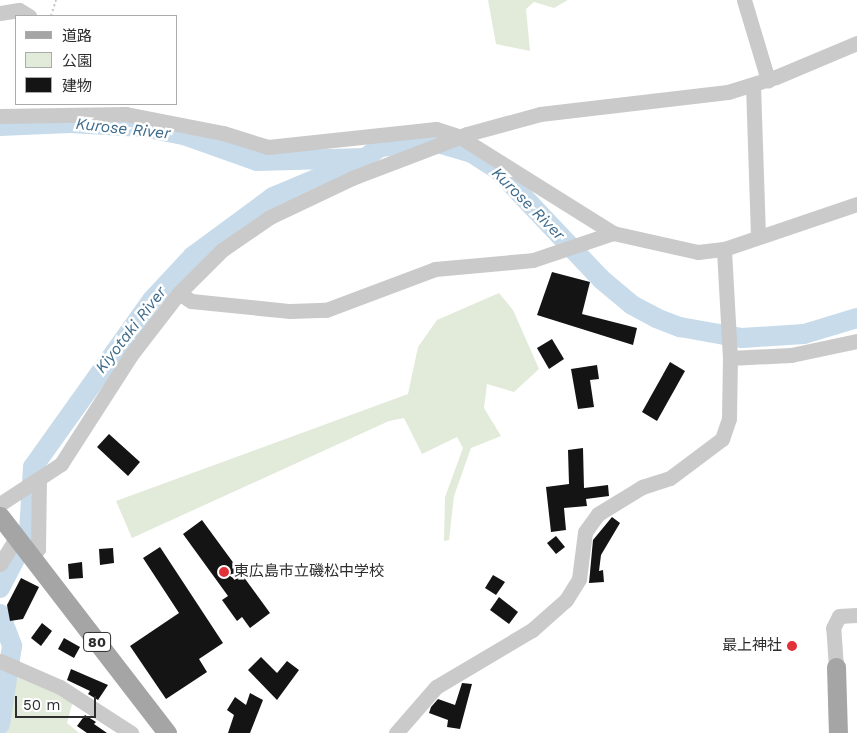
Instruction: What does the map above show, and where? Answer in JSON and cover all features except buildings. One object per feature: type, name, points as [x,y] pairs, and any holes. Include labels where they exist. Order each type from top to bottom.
[{"type":"main road","name":"80","points":[[0,516],[167,733]]},
{"type":"main road","points":[[836,667],[838,733]]},
{"type":"street","points":[[744,0],[768,80]]},
{"type":"street","points":[[0,13],[19,10],[27,15]]},
{"type":"street","points":[[0,504],[60,464],[131,355],[179,293],[222,250],[270,217],[403,159],[459,137],[540,114],[675,102],[753,85],[857,43]]},
{"type":"street","points":[[753,85],[758,237]]},
{"type":"street","points":[[0,116],[126,114],[223,133],[268,146],[436,129],[459,137],[612,233],[698,252],[724,249],[857,204]]},
{"type":"street","points":[[179,293],[200,302],[290,312],[326,310],[435,269],[520,262],[612,233]]},
{"type":"street","points":[[396,733],[436,687],[532,630],[566,600],[580,579],[585,532],[598,514],[642,487],[670,478],[718,445],[726,433],[729,419],[730,355],[724,249]]},
{"type":"street","points":[[730,355],[791,355],[857,341]]},
{"type":"street","points":[[0,564],[25,549],[38,549],[32,484]]},
{"type":"street","points":[[836,667],[834,628],[839,616],[857,615]]},
{"type":"street","points":[[5,662],[60,687],[131,733]]},
{"type":"path","points":[[51,15],[56,0]]},
{"type":"green space","points":[[488,0],[568,0],[554,8],[534,2],[526,9],[530,51],[496,44]]},
{"type":"green space","points":[[499,293],[513,310],[539,369],[514,392],[487,384],[484,408],[501,436],[471,448],[454,496],[449,540],[444,541],[445,497],[463,448],[457,437],[422,454],[404,418],[389,421],[132,538],[116,501],[408,394],[418,347],[437,320]]},
{"type":"green space","points":[[20,668],[74,697],[67,723],[79,733],[1,733]]},
{"type":"waterway","name":"Kurose River","points":[[0,126],[70,123],[142,127],[184,135],[257,161],[365,158],[380,147],[434,142],[472,153],[498,170],[601,279],[632,305],[656,318],[680,327],[742,338],[804,334],[857,318]]},
{"type":"waterway","name":"Kiyotaki River","points":[[0,588],[29,532],[33,467],[152,300],[193,256],[273,197],[354,163]]},
{"type":"waterway","name":"Kiyotaki River","points":[[0,614],[12,646],[0,724]]},
{"type":"place","name":"東広島市立磯松中学校","points":[[224,572]]},
{"type":"place","name":"最上神社","points":[[792,646]]}]
